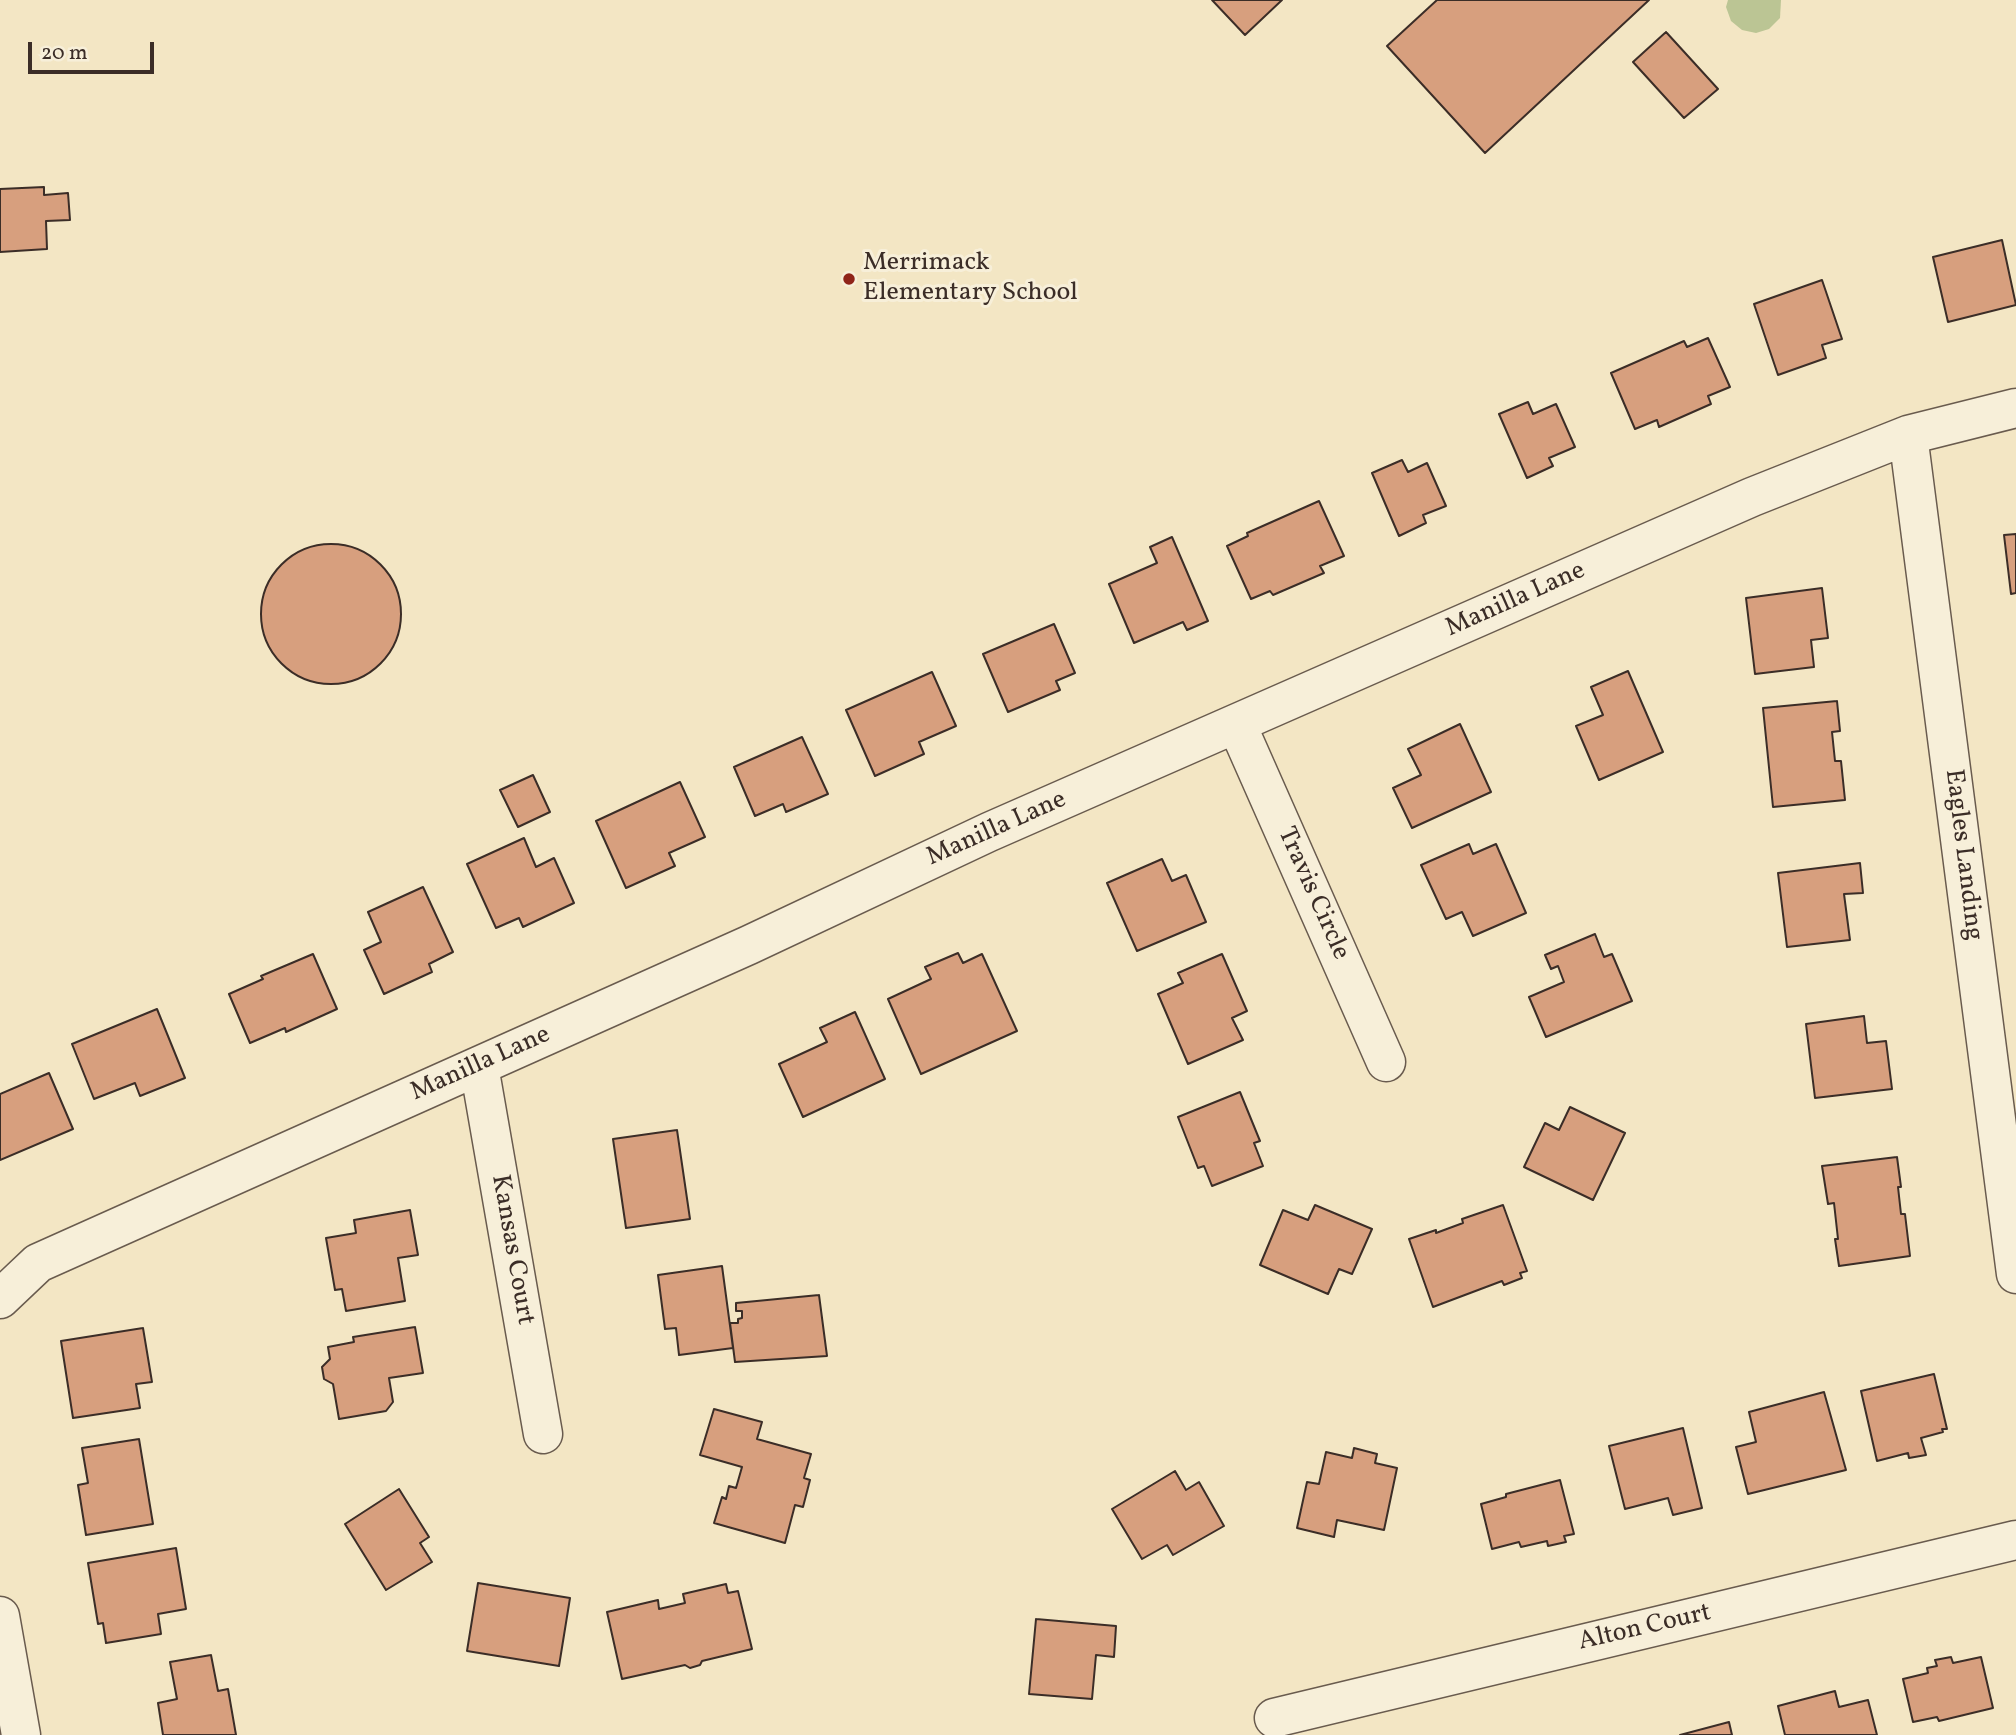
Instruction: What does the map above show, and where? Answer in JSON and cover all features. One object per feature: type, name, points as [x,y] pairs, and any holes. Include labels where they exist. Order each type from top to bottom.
[{"type":"street","name":"Manilla Lane","points":[[0,1299],[38,1263],[748,945],[989,832],[1752,496],[1908,435],[2016,408]]},
{"type":"street","name":"Eagles Landing","points":[[1908,435],[2016,1274]]},
{"type":"street","name":"Travis Circle","points":[[1237,725],[1386,1062]]},
{"type":"street","name":"Kansas Court","points":[[479,1066],[542,1434]]},
{"type":"street","name":"Alton Court","points":[[1274,1718],[2016,1541]]},
{"type":"street","points":[[0,1616],[21,1735]]},
{"type":"green space","points":[[1728,0],[1781,0],[1780,18],[1769,29],[1756,33],[1742,30],[1731,21],[1726,7]]},
{"type":"building","points":[[1212,0],[1282,0],[1245,35]]},
{"type":"building","points":[[1437,0],[1649,0],[1485,153],[1387,46]]},
{"type":"building","points":[[1666,32],[1718,89],[1684,118],[1633,62]]},
{"type":"building","points":[[44,187],[44,195],[68,193],[70,220],[46,221],[47,249],[0,252],[0,189]]},
{"type":"building","points":[[2002,240],[2016,305],[1948,322],[1933,257]]},
{"type":"building","points":[[1822,280],[1842,339],[1822,345],[1826,358],[1778,375],[1754,304]]},
{"type":"building","points":[[1708,338],[1730,387],[1708,396],[1711,404],[1659,427],[1657,420],[1635,429],[1611,373],[1684,341],[1687,347]]},
{"type":"building","points":[[1528,402],[1533,414],[1556,404],[1575,447],[1549,458],[1553,466],[1527,478],[1499,414]]},
{"type":"building","points":[[1402,460],[1408,472],[1427,463],[1446,506],[1423,515],[1426,523],[1399,536],[1372,473]]},
{"type":"building","points":[[1319,501],[1344,556],[1320,566],[1324,573],[1273,595],[1270,591],[1251,599],[1227,546],[1248,536],[1247,533]]},
{"type":"building","points":[[2016,534],[2016,593],[2011,594],[2004,535]]},
{"type":"building","points":[[1172,537],[1208,621],[1187,630],[1183,622],[1134,643],[1109,584],[1157,563],[1150,547]]},
{"type":"building","points":[[331,544],[358,550],[380,565],[395,587],[401,614],[395,641],[380,663],[358,678],[331,684],[304,678],[282,663],[267,641],[261,614],[267,587],[282,565],[304,550]]},
{"type":"building","points":[[1822,588],[1828,638],[1811,640],[1814,667],[1755,674],[1746,598]]},
{"type":"building","points":[[1054,624],[1075,673],[1056,681],[1060,690],[1008,712],[983,654]]},
{"type":"building","points":[[1628,671],[1663,752],[1599,780],[1576,726],[1603,715],[1591,687]]},
{"type":"building","points":[[932,672],[956,726],[919,742],[924,754],[875,776],[846,710]]},
{"type":"building","points":[[1837,701],[1840,731],[1832,732],[1835,761],[1841,761],[1845,800],[1773,807],[1763,708]]},
{"type":"building","points":[[1460,724],[1491,792],[1412,828],[1393,788],[1421,775],[1408,749]]},
{"type":"building","points":[[802,737],[828,794],[786,812],[783,804],[755,816],[734,767]]},
{"type":"building","points":[[533,775],[550,812],[518,827],[500,790]]},
{"type":"building","points":[[680,782],[705,837],[669,853],[675,866],[626,888],[596,821]]},
{"type":"building","points":[[524,838],[536,867],[554,858],[574,903],[523,927],[519,918],[496,928],[467,864]]},
{"type":"building","points":[[1469,844],[1473,854],[1496,844],[1526,913],[1473,936],[1462,912],[1446,919],[1421,865]]},
{"type":"building","points":[[1162,859],[1172,881],[1186,875],[1206,922],[1137,951],[1107,883]]},
{"type":"building","points":[[1860,863],[1863,893],[1844,894],[1850,940],[1787,947],[1778,873]]},
{"type":"building","points":[[423,887],[453,952],[429,964],[432,972],[384,994],[364,950],[381,942],[368,912]]},
{"type":"building","points":[[1595,934],[1604,957],[1612,954],[1632,1001],[1546,1037],[1529,997],[1564,982],[1558,966],[1551,969],[1545,955]]},
{"type":"building","points":[[958,953],[963,963],[982,954],[1017,1031],[921,1074],[888,999],[931,979],[925,967]]},
{"type":"building","points":[[313,954],[337,1009],[286,1032],[285,1028],[250,1043],[229,994],[263,979],[261,976]]},
{"type":"building","points":[[1222,954],[1247,1011],[1232,1018],[1243,1040],[1188,1064],[1158,994],[1183,983],[1178,973]]},
{"type":"building","points":[[157,1009],[185,1078],[140,1096],[135,1083],[94,1099],[72,1044]]},
{"type":"building","points":[[855,1012],[885,1079],[803,1117],[779,1064],[827,1042],[820,1028]]},
{"type":"building","points":[[1864,1016],[1867,1043],[1886,1041],[1892,1089],[1815,1098],[1806,1024]]},
{"type":"building","points":[[49,1073],[73,1129],[0,1160],[0,1094]]},
{"type":"building","points":[[1240,1092],[1260,1141],[1254,1143],[1263,1166],[1212,1186],[1204,1166],[1198,1168],[1178,1117]]},
{"type":"building","points":[[1570,1107],[1625,1133],[1593,1200],[1524,1167],[1545,1123],[1559,1130]]},
{"type":"building","points":[[677,1130],[690,1219],[626,1228],[613,1139]]},
{"type":"building","points":[[1897,1157],[1901,1214],[1905,1214],[1910,1256],[1839,1266],[1834,1203],[1828,1204],[1822,1166]]},
{"type":"building","points":[[1315,1205],[1372,1229],[1352,1274],[1339,1269],[1328,1294],[1260,1265],[1283,1210],[1308,1220]]},
{"type":"building","points":[[1503,1205],[1527,1271],[1520,1273],[1522,1278],[1504,1285],[1502,1281],[1433,1307],[1409,1239],[1436,1230],[1436,1233],[1463,1223],[1462,1219]]},
{"type":"building","points":[[410,1210],[418,1255],[398,1258],[405,1301],[346,1311],[342,1289],[335,1290],[326,1238],[356,1233],[354,1220]]},
{"type":"building","points":[[722,1266],[733,1348],[679,1355],[676,1328],[665,1329],[658,1275]]},
{"type":"building","points":[[819,1295],[827,1356],[735,1362],[730,1323],[738,1323],[738,1319],[742,1318],[742,1311],[736,1311],[736,1303]]},
{"type":"building","points":[[415,1327],[423,1373],[389,1378],[393,1402],[386,1411],[339,1419],[333,1384],[324,1379],[322,1367],[330,1359],[328,1347],[354,1342],[353,1337]]},
{"type":"building","points":[[143,1328],[152,1382],[136,1384],[140,1408],[73,1418],[61,1341]]},
{"type":"building","points":[[1934,1374],[1947,1429],[1921,1438],[1926,1455],[1909,1458],[1908,1453],[1877,1461],[1861,1391]]},
{"type":"building","points":[[1824,1392],[1846,1470],[1748,1494],[1736,1447],[1756,1442],[1749,1412]]},
{"type":"building","points":[[714,1409],[762,1422],[757,1439],[811,1454],[804,1478],[810,1480],[803,1507],[795,1505],[785,1543],[714,1523],[722,1497],[726,1499],[729,1486],[736,1488],[742,1467],[700,1455]]},
{"type":"building","points":[[1683,1428],[1702,1508],[1673,1515],[1668,1498],[1625,1509],[1609,1446]]},
{"type":"building","points":[[139,1439],[153,1524],[86,1535],[78,1485],[88,1483],[82,1448]]},
{"type":"building","points":[[1354,1448],[1377,1454],[1375,1463],[1397,1468],[1384,1530],[1337,1520],[1334,1537],[1297,1528],[1307,1482],[1319,1484],[1326,1452],[1352,1458]]},
{"type":"building","points":[[1175,1471],[1186,1490],[1199,1482],[1224,1526],[1173,1555],[1167,1545],[1142,1559],[1112,1509]]},
{"type":"building","points":[[1560,1480],[1574,1534],[1564,1536],[1566,1542],[1548,1546],[1547,1541],[1521,1547],[1519,1542],[1492,1549],[1481,1504],[1506,1497],[1506,1494]]},
{"type":"building","points":[[399,1489],[429,1537],[420,1543],[432,1562],[386,1590],[345,1524]]},
{"type":"building","points":[[176,1548],[186,1609],[158,1614],[161,1634],[106,1643],[103,1623],[98,1624],[88,1563]]},
{"type":"building","points":[[478,1583],[570,1598],[559,1666],[467,1651]]},
{"type":"building","points":[[726,1584],[728,1593],[738,1591],[752,1649],[702,1661],[700,1665],[690,1668],[685,1665],[622,1679],[607,1612],[658,1600],[659,1609],[685,1603],[683,1594]]},
{"type":"building","points":[[1036,1619],[1116,1626],[1114,1657],[1096,1655],[1092,1699],[1029,1694]]},
{"type":"building","points":[[211,1655],[218,1691],[228,1689],[236,1735],[163,1735],[158,1703],[177,1699],[170,1662]]},
{"type":"building","points":[[1951,1657],[1953,1663],[1981,1657],[1993,1708],[1939,1721],[1937,1717],[1913,1722],[1903,1679],[1928,1673],[1927,1668],[1937,1666],[1935,1660]]},
{"type":"building","points":[[1835,1691],[1839,1707],[1868,1700],[1877,1735],[1785,1735],[1778,1706]]},
{"type":"building","points":[[1729,1722],[1732,1735],[1680,1735]]},
{"type":"place","name":"Merrimack Elementary School","points":[[849,279]]}]
